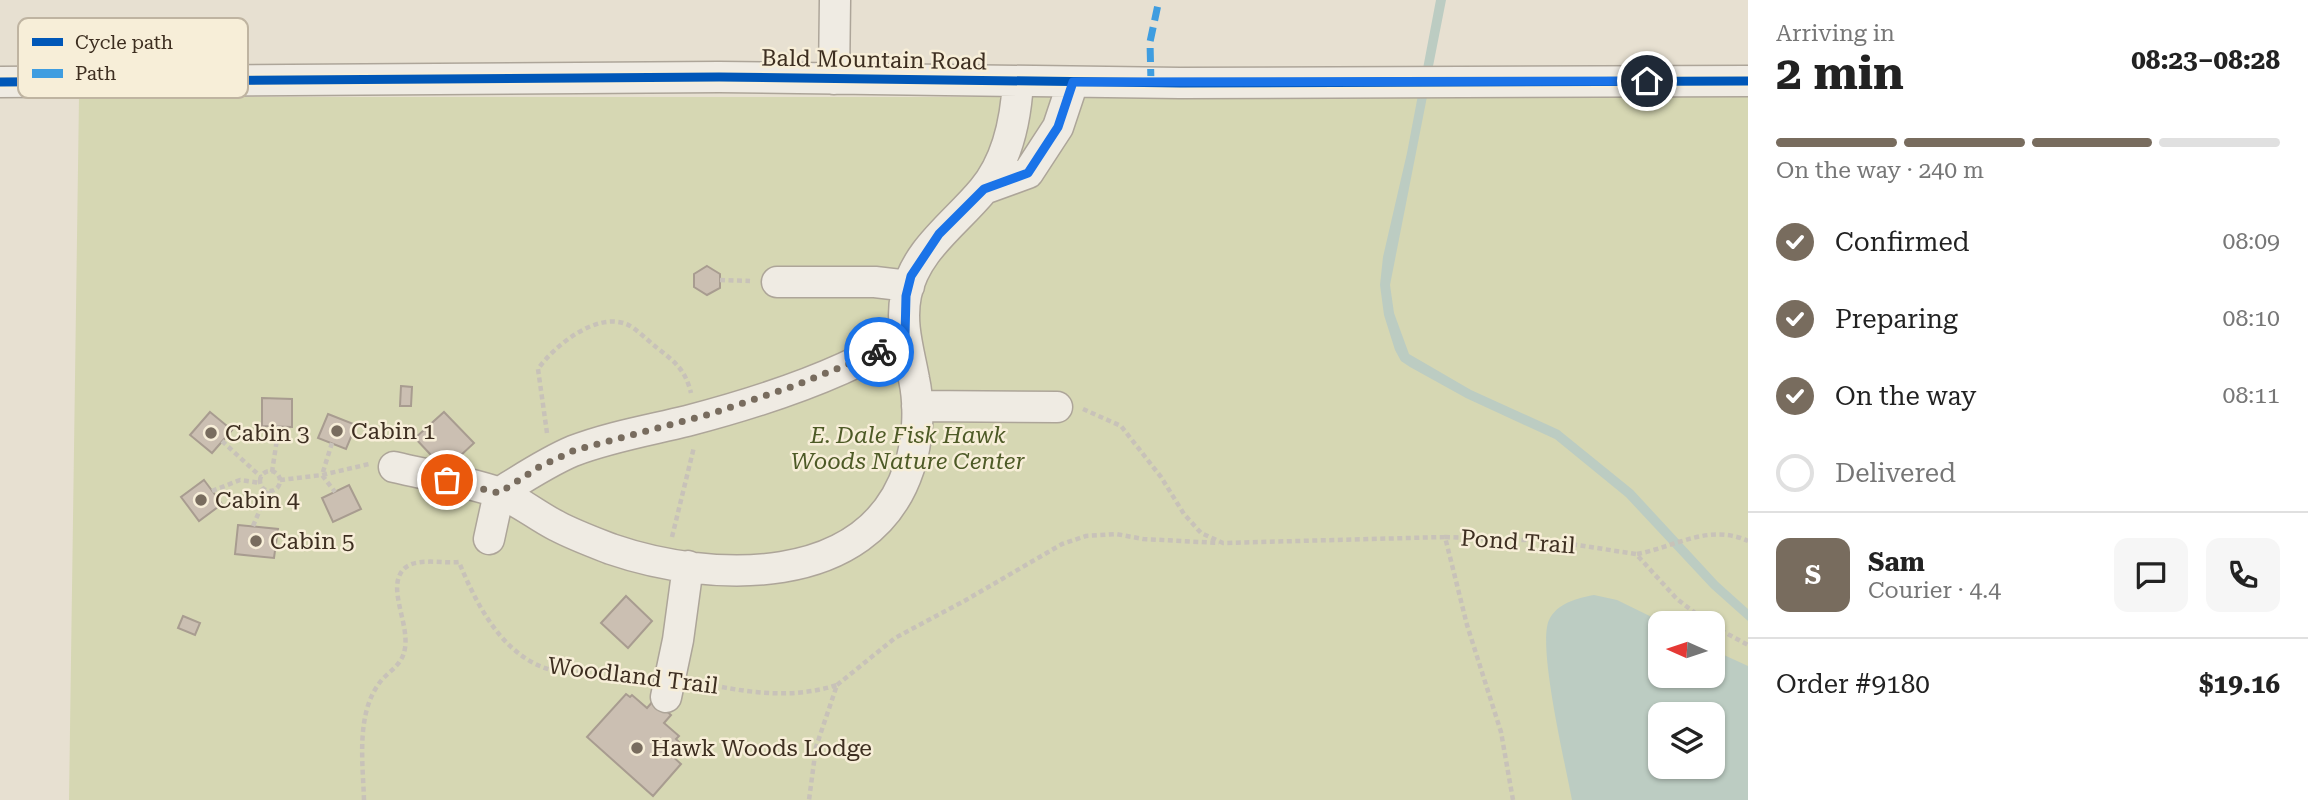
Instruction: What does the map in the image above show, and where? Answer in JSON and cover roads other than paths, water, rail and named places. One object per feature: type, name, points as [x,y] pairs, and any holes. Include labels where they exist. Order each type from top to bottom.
[{"type":"street","points":[[834,79],[835,0]]},
{"type":"street","name":"Bald Mountain Road","points":[[248,81],[1748,81]]},
{"type":"street","points":[[394,467],[499,493],[558,527],[612,549],[688,566],[754,572],[801,563],[851,543],[882,519],[901,489],[910,467],[916,438],[917,406],[904,320],[911,276],[939,234],[984,189],[1007,147],[1016,113],[1018,81]]},
{"type":"street","name":"Bald Mountain Road","points":[[0,82],[18,82]]},
{"type":"street","points":[[984,189],[1028,173],[1058,127],[1073,82]]},
{"type":"street","points":[[777,282],[875,282],[909,286]]},
{"type":"street","points":[[489,539],[499,493],[539,467],[575,450],[707,415],[791,387],[881,351],[905,335]]},
{"type":"street","points":[[917,406],[1057,407]]},
{"type":"street","points":[[668,687],[688,566]]},
{"type":"place","name":"Cabin 1","points":[[337,431]]},
{"type":"place","name":"Cabin 3","points":[[211,433]]},
{"type":"place","name":"Cabin 4","points":[[201,500]]},
{"type":"place","name":"Cabin 5","points":[[256,541]]},
{"type":"place","name":"Hawk Woods Lodge","points":[[637,748]]},
{"type":"park label","name":"E. Dale Fisk Hawk Woods Nature Center","points":[[908,448]]}]
